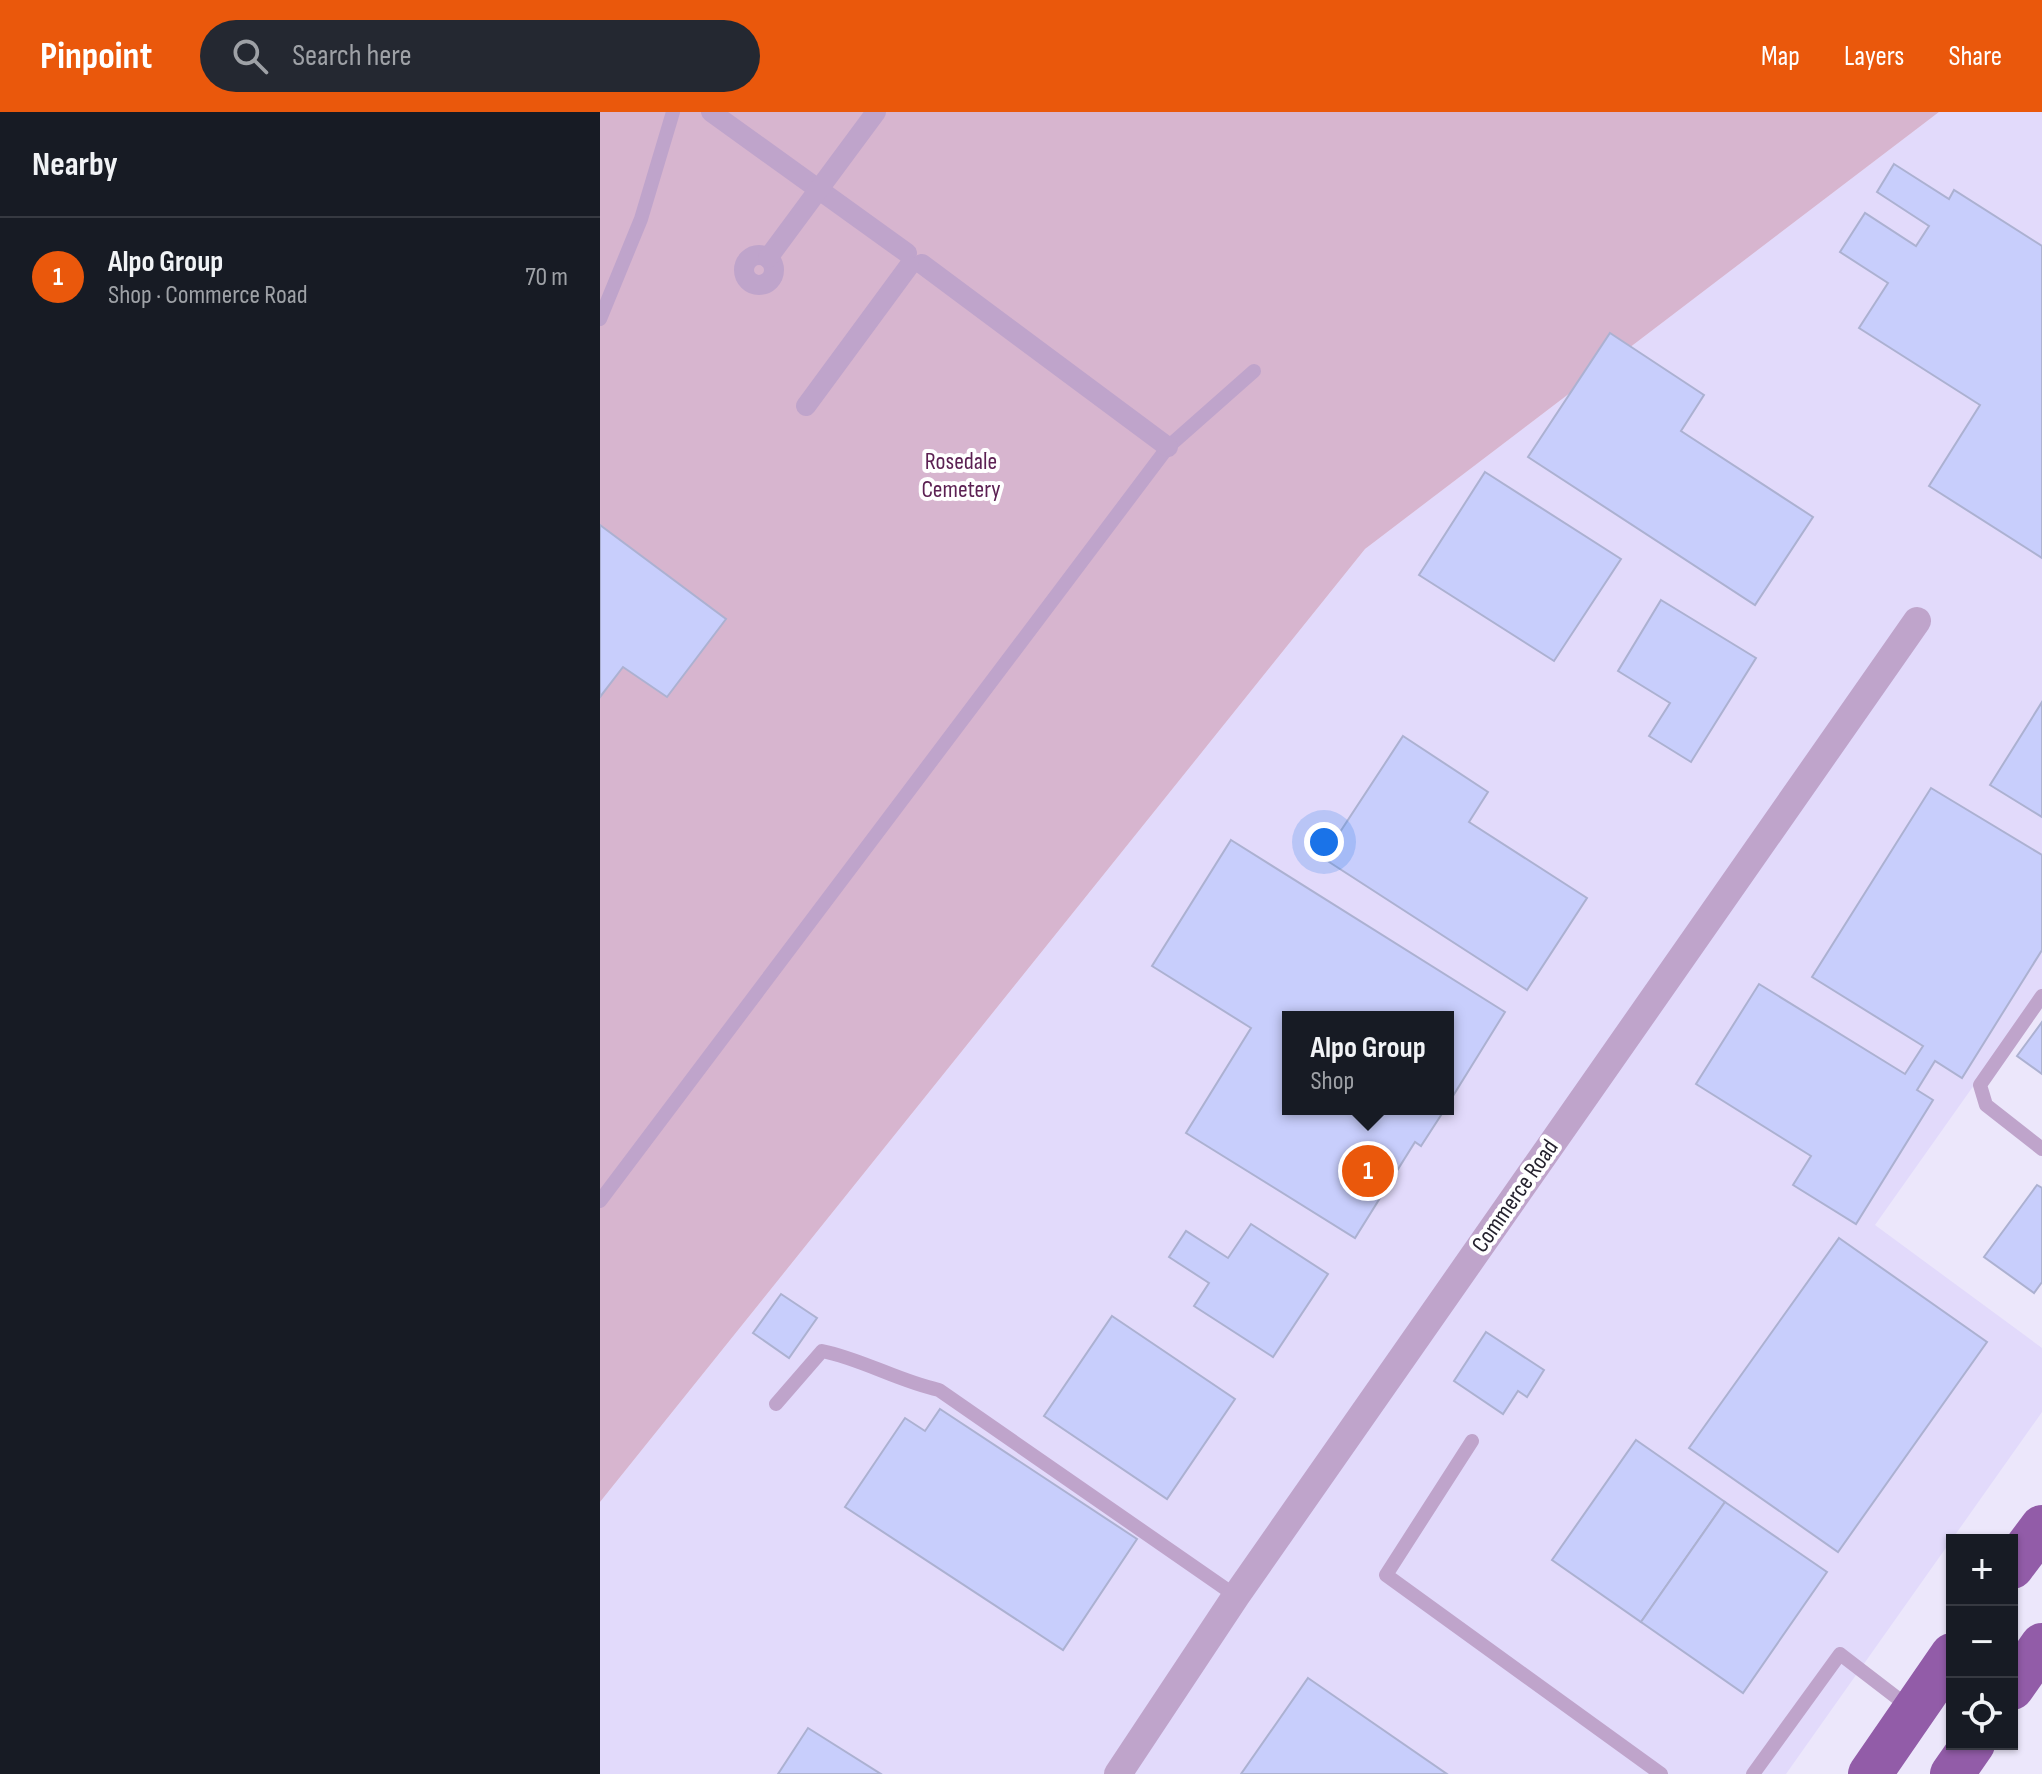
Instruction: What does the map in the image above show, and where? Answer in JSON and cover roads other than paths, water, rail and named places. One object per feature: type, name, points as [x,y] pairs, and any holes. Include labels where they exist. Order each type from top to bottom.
[{"type":"highway","points":[[2018,1559],[2042,1527]]},
{"type":"highway","points":[[2018,1679],[2042,1645]]},
{"type":"highway","points":[[1870,1774],[1946,1664]]},
{"type":"highway","points":[[1952,1774],[1969,1750]]},
{"type":"street","points":[[711,112],[1168,447]]},
{"type":"street","points":[[768,258],[876,112]]},
{"type":"street","points":[[806,406],[913,261]]},
{"type":"street","name":"Commerce Road","points":[[1118,1774],[1236,1596],[1917,621]]},
{"type":"lane","points":[[600,319],[641,219],[673,112]]},
{"type":"lane","points":[[600,1201],[1168,447],[1254,371]]},
{"type":"lane","points":[[2042,996],[1980,1085],[1986,1105],[2042,1149]]},
{"type":"lane","points":[[776,1404],[822,1351],[841,1354],[910,1383],[939,1390],[1236,1596]]},
{"type":"lane","points":[[1472,1441],[1386,1575],[1661,1774]]},
{"type":"lane","points":[[1753,1774],[1840,1654],[1914,1710]]},
{"type":"place","name":"Alpo Group","points":[[1368,1171]]},
{"type":"park label","name":"Rosedale Cemetery","points":[[961,475]]}]
